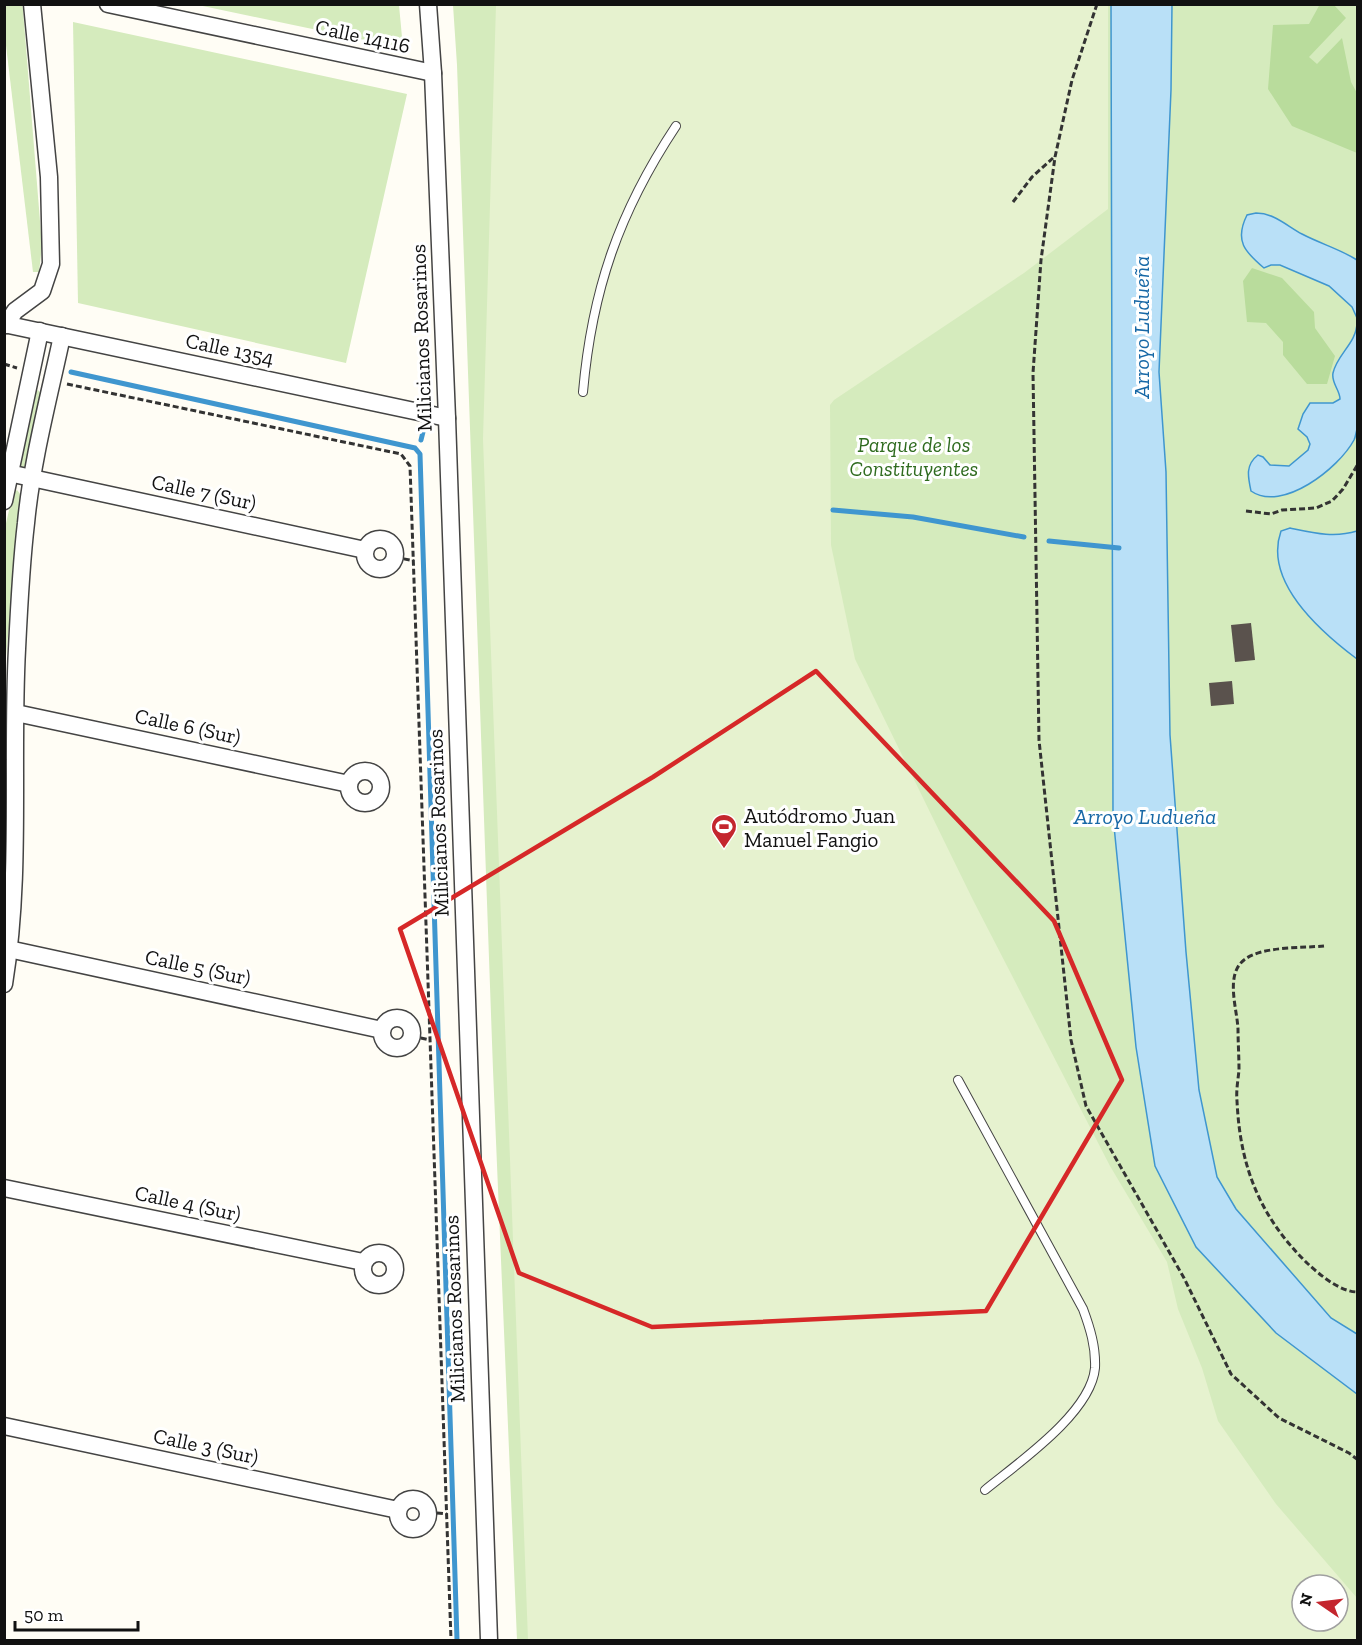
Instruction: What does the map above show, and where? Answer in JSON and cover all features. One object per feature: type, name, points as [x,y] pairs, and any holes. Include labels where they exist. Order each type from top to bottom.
[{"type":"street","points":[[5,325],[15,311],[42,291],[51,264],[49,177],[32,4]]},
{"type":"street","name":"Calle 14116","points":[[108,4],[433,73]]},
{"type":"street","name":"Milicianos Rosarinos","points":[[428,4],[433,73],[447,418],[489,1641]]},
{"type":"street","name":"Calle 1354","points":[[5,325],[447,418]]},
{"type":"street","points":[[4,501],[7,472],[40,331]]},
{"type":"street","points":[[4,984],[15,879],[16,651],[26,522],[62,336]]},
{"type":"street","name":"Calle 7 (Sur)","points":[[7,472],[365,550],[372,540],[384,539],[393,546],[395,557]]},
{"type":"street","name":"Calle 6 (Sur)","points":[[16,712],[349,784]]},
{"type":"street","name":"Calle 5 (Sur)","points":[[7,948],[382,1030],[388,1020],[400,1018],[410,1024],[412,1036]]},
{"type":"street","name":"Calle 4 (Sur)","points":[[4,1188],[363,1262]]},
{"type":"street","name":"Calle 3 (Sur)","points":[[4,1426],[398,1510],[401,1505],[411,1499],[422,1502],[428,1512]]},
{"type":"lane","points":[[583,392],[592,319],[605,268],[616,237],[642,180],[676,126]]},
{"type":"lane","points":[[958,1080],[1083,1309],[1095,1353],[1095,1370],[1091,1385],[1070,1416],[1046,1440],[985,1490]]},
{"type":"path","points":[[1097,4],[1072,80],[1055,157],[1041,260],[1033,373],[1039,740],[1071,1040],[1086,1106],[1184,1278],[1231,1374],[1280,1418],[1349,1453],[1358,1460]]},
{"type":"path","points":[[1013,202],[1032,177],[1055,157]]},
{"type":"path","points":[[4,364],[16,367],[18,370]]},
{"type":"path","points":[[65,385],[401,454],[410,466],[451,1641]]},
{"type":"path","points":[[1246,511],[1271,514],[1282,510],[1316,508],[1332,501],[1343,489],[1358,464]]},
{"type":"path","points":[[395,557],[414,561]]},
{"type":"path","points":[[1324,946],[1260,952],[1245,960],[1235,970],[1239,1070],[1237,1100],[1246,1169],[1257,1197],[1274,1225],[1293,1249],[1316,1271],[1335,1284],[1358,1293]]},
{"type":"path","points":[[412,1036],[430,1040]]},
{"type":"path","points":[[428,1512],[447,1514]]},
{"type":"highlighted area","points":[[816,671],[1054,921],[1122,1080],[986,1311],[652,1327],[519,1273],[400,929],[653,777]]},
{"type":"green space","points":[[1320,4],[1334,5],[1346,18],[1309,57],[1317,64],[1342,38],[1351,82],[1357,93],[1357,153],[1292,126],[1268,89],[1273,25],[1309,24]]},
{"type":"green space","points":[[4,5],[22,5],[23,10],[42,246],[39,272],[33,272],[5,37]]},
{"type":"green space","points":[[198,5],[399,5],[403,48]]},
{"type":"green space","name":"Autódromo Juan Manuel Fangio","points":[[453,5],[1357,5],[1357,1640],[517,1640]]},
{"type":"green space","name":"Autódromo Juan Manuel Fangio","points":[[496,5],[1108,5],[1108,209],[1024,273],[834,400],[830,405],[831,545],[855,659],[973,900],[1110,1166],[1167,1262],[1178,1309],[1202,1368],[1218,1421],[1276,1504],[1335,1573],[1290,1573],[1290,1633],[1350,1633],[1350,1590],[1357,1598],[1357,1640],[528,1640],[483,439]]},
{"type":"green space","points":[[73,22],[407,94],[346,363],[78,303]]},
{"type":"green space","points":[[1252,268],[1282,278],[1314,312],[1315,328],[1335,356],[1327,384],[1307,384],[1283,355],[1283,342],[1266,323],[1247,322],[1243,281]]},
{"type":"green space","points":[[38,390],[42,395],[27,468],[22,472],[18,469],[33,393]]},
{"type":"green space","points":[[17,490],[22,496],[6,656],[9,829],[5,908],[4,532],[13,493]]},
{"type":"water","name":"Arroyo Ludueña","points":[[1111,5],[1172,5],[1171,90],[1159,372],[1166,472],[1170,735],[1199,1090],[1217,1177],[1236,1209],[1331,1318],[1357,1334],[1357,1394],[1276,1333],[1196,1247],[1155,1166],[1136,1047],[1113,816]]},
{"type":"water","points":[[1256,213],[1275,218],[1302,234],[1357,260],[1357,318],[1352,307],[1329,286],[1280,265],[1264,268],[1252,257],[1243,245],[1242,232],[1247,215]]},
{"type":"water","points":[[1357,322],[1358,426],[1354,440],[1336,463],[1323,474],[1293,492],[1278,496],[1264,496],[1251,491],[1248,472],[1254,459],[1258,455],[1270,465],[1289,466],[1308,450],[1310,444],[1307,437],[1298,429],[1310,403],[1333,403],[1340,399],[1333,380],[1333,373],[1338,360],[1354,336]]},
{"type":"water","points":[[1290,528],[1332,534],[1357,531],[1357,659],[1312,620],[1288,587],[1280,569],[1278,550],[1281,531]]},
{"type":"building","points":[[1251,623],[1255,660],[1235,662],[1231,625]]},
{"type":"building","points":[[1232,681],[1234,704],[1211,706],[1209,683]]},
{"type":"waterway","points":[[71,372],[415,448],[420,454],[457,1640]]},
{"type":"waterway","points":[[421,440],[423,432]]},
{"type":"waterway","points":[[833,510],[913,517],[1024,537]]},
{"type":"waterway","points":[[1049,541],[1119,548]]},
{"type":"place","name":"Autódromo Juan Manuel Fangio","points":[[724,850]]},
{"type":"park label","name":"Parque de los Constituyentes","points":[[914,456]]}]
